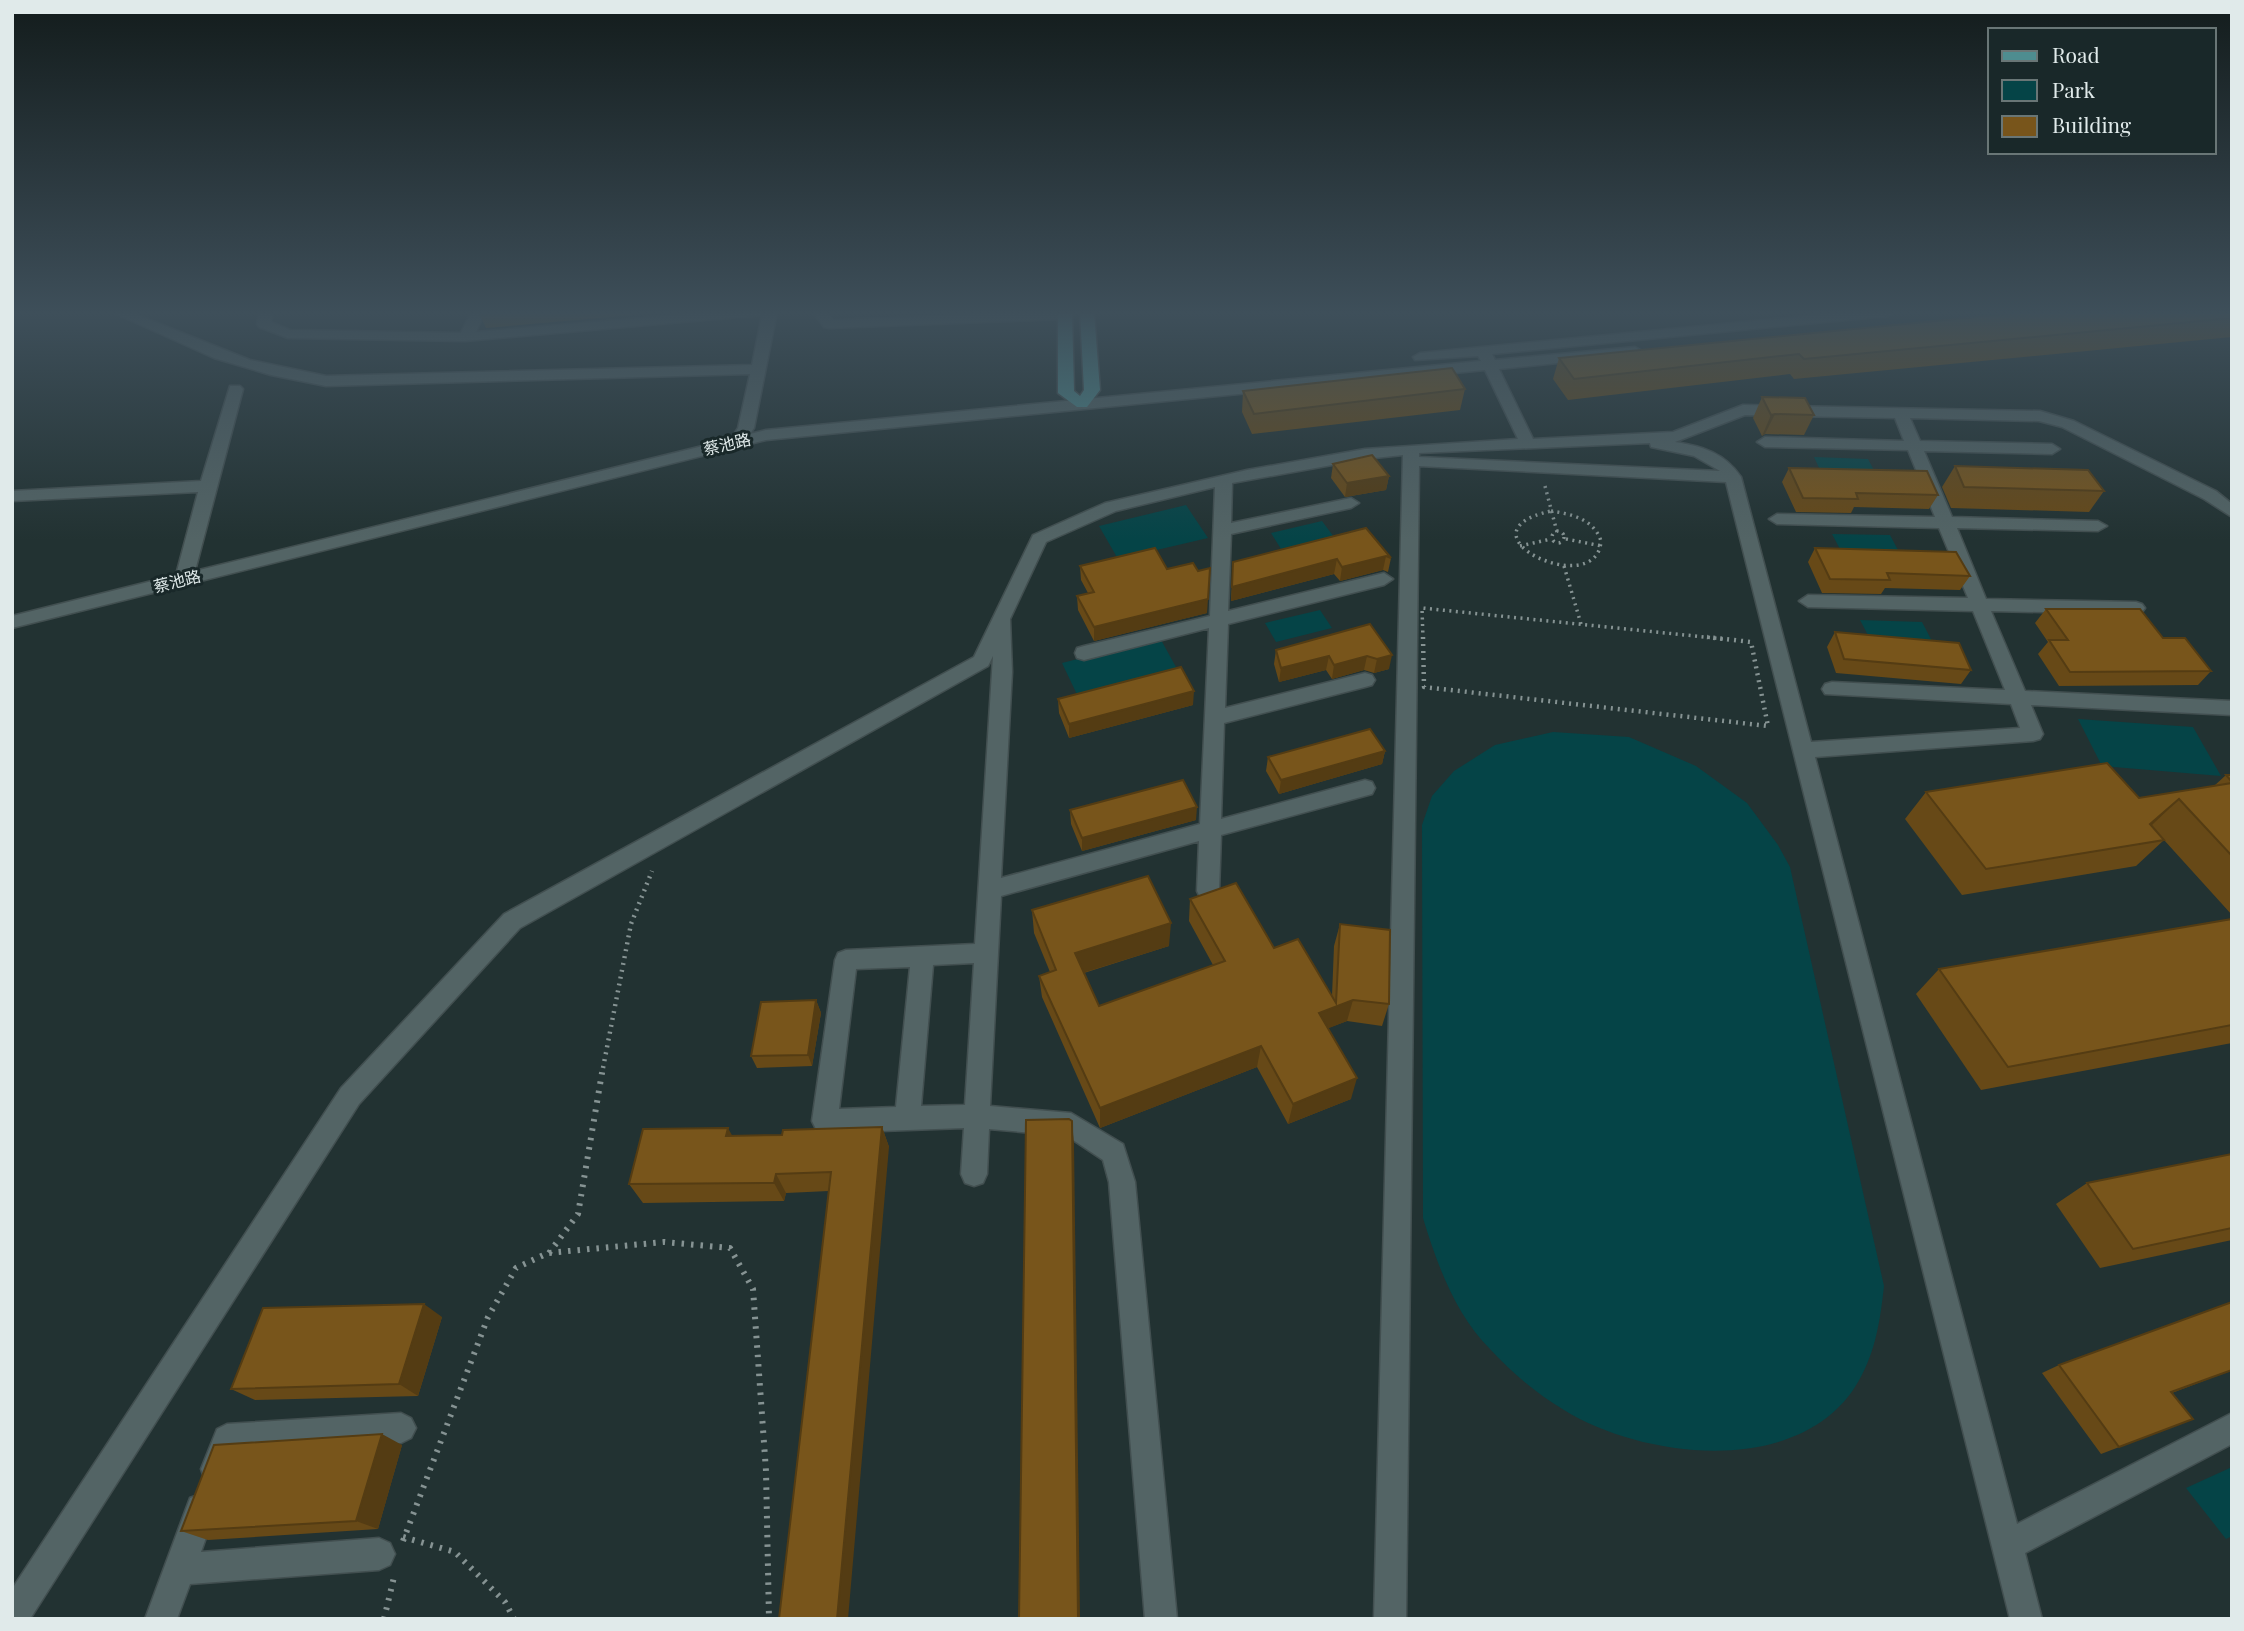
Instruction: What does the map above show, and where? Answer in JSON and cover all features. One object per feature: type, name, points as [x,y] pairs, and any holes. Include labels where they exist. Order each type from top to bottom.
[{"type":"main road","points":[[1066,388],[1066,393],[1087,397],[1087,388]]},
{"type":"street","points":[[742,434],[753,388]]},
{"type":"street","name":"蔡池路","points":[[742,434],[766,435],[1162,388]]},
{"type":"street","name":"蔡池路","points":[[1087,397],[1199,388]]},
{"type":"street","points":[[1503,388],[1528,444]]},
{"type":"street","points":[[186,573],[235,389]]},
{"type":"street","name":"蔡池路","points":[[12,622],[186,573],[742,434],[766,423],[1066,393]]},
{"type":"street","points":[[1411,455],[1528,444],[1675,437],[1743,410],[2040,416],[2068,424],[2210,495],[2232,512]]},
{"type":"street","points":[[1803,750],[2033,734],[1900,412]]},
{"type":"street","points":[[1628,439],[1708,454],[1726,466],[1733,477],[2025,1619]]},
{"type":"street","points":[[1765,442],[2052,449]]},
{"type":"street","points":[[12,1618],[350,1096],[512,921],[981,661],[1039,539],[1111,507],[1224,481],[1365,454],[1411,455],[1540,468],[1733,477]]},
{"type":"street","points":[[1390,1619],[1411,455]]},
{"type":"street","points":[[1208,891],[1224,481]]},
{"type":"street","points":[[12,496],[208,486]]},
{"type":"street","points":[[1222,530],[1351,503]]},
{"type":"street","points":[[1777,519],[2098,526]]},
{"type":"street","name":"蔡池路","points":[[12,611],[186,573]]},
{"type":"street","points":[[1084,653],[1384,579]]},
{"type":"street","points":[[1808,601],[2136,608]]},
{"type":"street","points":[[974,1174],[1002,672],[1002,616]]},
{"type":"street","points":[[1214,718],[1365,680]]},
{"type":"street","points":[[1832,689],[2232,709]]},
{"type":"street","points":[[989,890],[1366,788]]},
{"type":"street","points":[[985,953],[846,960],[825,1121],[976,1116],[1071,1125],[1114,1153],[1122,1182],[1161,1619]]},
{"type":"street","points":[[907,1119],[922,956]]},
{"type":"street","points":[[161,1619],[226,1439],[401,1428]]},
{"type":"street","points":[[2007,1546],[2232,1428]]},
{"type":"street","points":[[179,1569],[395,1551]]},
{"type":"path","points":[[1540,468],[1557,532]]},
{"type":"path","points":[[1551,511],[1565,513],[1589,523],[1598,531],[1602,546],[1598,556],[1590,562],[1564,566],[1535,558],[1520,546],[1515,532],[1518,523],[1525,517],[1551,511]]},
{"type":"path","points":[[1552,539],[1551,535],[1557,532],[1564,534],[1566,539]]},
{"type":"path","points":[[1520,546],[1552,539],[1602,546]]},
{"type":"path","points":[[1564,566],[1581,624]]},
{"type":"path","points":[[1422,608],[1581,624],[1751,642],[1768,726],[1424,687],[1422,608]]},
{"type":"path","points":[[548,1253],[578,1214],[605,1054],[631,924],[649,875],[656,867]]},
{"type":"path","points":[[384,1619],[395,1551],[488,1317],[516,1268],[548,1253],[664,1242],[730,1248],[753,1289],[766,1471],[769,1619]]},
{"type":"path","points":[[395,1551],[455,1552],[505,1602],[514,1619]]},
{"type":"green space","points":[[1814,457],[1868,459],[1876,474],[1821,472]]},
{"type":"green space","points":[[1186,505],[1208,538],[1118,559],[1099,526]]},
{"type":"green space","points":[[1322,521],[1334,537],[1281,549],[1271,533]]},
{"type":"green space","points":[[1832,534],[1890,535],[1899,552],[1841,551]]},
{"type":"green space","points":[[1320,610],[1332,628],[1276,642],[1265,623]]},
{"type":"green space","points":[[1860,620],[1922,622],[1932,641],[1870,639]]},
{"type":"green space","points":[[1160,638],[1182,678],[1082,705],[1062,663]]},
{"type":"green space","points":[[2078,719],[2193,727],[2221,776],[2102,766]]},
{"type":"green space","points":[[1553,732],[1629,737],[1696,766],[1747,803],[1778,845],[1790,867],[1884,1286],[1872,1351],[1855,1387],[1829,1416],[1796,1435],[1758,1447],[1717,1451],[1675,1448],[1635,1440],[1597,1427],[1544,1397],[1490,1349],[1457,1304],[1434,1253],[1423,1218],[1422,825],[1432,796],[1454,771],[1495,745]]},
{"type":"green space","points":[[2232,1467],[2232,1536],[2226,1539],[2186,1488]]},
{"type":"building","points":[[1269,388],[1465,389],[1254,414],[1243,391]]},
{"type":"building","points":[[1762,397],[1805,398],[1814,415],[1771,415]]},
{"type":"building","points":[[1372,455],[1389,476],[1347,483],[1333,464]]},
{"type":"building","points":[[1955,466],[2088,470],[2104,491],[1964,487]]},
{"type":"building","points":[[1789,468],[1927,471],[1938,495],[1856,493],[1858,499],[1803,498]]},
{"type":"building","points":[[1366,528],[1391,558],[1386,556],[1342,567],[1337,559],[1232,587],[1233,562]]},
{"type":"building","points":[[1155,548],[1167,569],[1193,563],[1198,571],[1210,568],[1208,599],[1094,627],[1077,596],[1094,592],[1080,566]]},
{"type":"building","points":[[1815,548],[1956,552],[1970,576],[1887,573],[1890,580],[1830,579]]},
{"type":"building","points":[[2046,609],[2140,609],[2163,638],[2185,638],[2211,671],[2070,672],[2049,640],[2068,640]]},
{"type":"building","points":[[1370,624],[1392,655],[1377,659],[1367,656],[1334,665],[1329,656],[1281,668],[1276,650]]},
{"type":"building","points":[[1835,632],[1959,643],[1971,670],[1844,659]]},
{"type":"building","points":[[1181,667],[1194,691],[1069,724],[1058,699]]},
{"type":"building","points":[[1370,729],[1385,751],[1281,780],[1268,757]]},
{"type":"building","points":[[2107,763],[2139,798],[2232,783],[2232,856],[2179,799],[2150,824],[2164,840],[1986,869],[1926,792]]},
{"type":"building","points":[[1183,780],[1197,807],[1082,838],[1070,810]]},
{"type":"building","points":[[1148,876],[1171,923],[1075,953],[1099,1006],[1225,961],[1190,899],[1236,883],[1274,948],[1298,939],[1336,1003],[1340,924],[1390,930],[1389,1004],[1353,1000],[1319,1013],[1357,1078],[1293,1104],[1261,1046],[1100,1108],[1039,976],[1056,970],[1032,910]]},
{"type":"building","points":[[2232,919],[2232,1025],[2008,1067],[1939,969]]},
{"type":"building","points":[[816,1000],[808,1055],[751,1056],[761,1002]]},
{"type":"building","points":[[1026,1120],[1072,1121],[1078,1619],[1019,1619]]},
{"type":"building","points":[[882,1127],[837,1619],[779,1619],[831,1172],[776,1174],[774,1183],[629,1184],[643,1129],[728,1128],[726,1136],[782,1135],[783,1130]]},
{"type":"building","points":[[2232,1154],[2232,1228],[2133,1249],[2087,1183]]},
{"type":"building","points":[[2232,1302],[2232,1370],[2171,1392],[2193,1419],[2119,1447],[2059,1365]]},
{"type":"building","points":[[424,1304],[399,1384],[231,1389],[263,1308]]},
{"type":"building","points":[[382,1434],[356,1521],[181,1531],[214,1445]]}]
